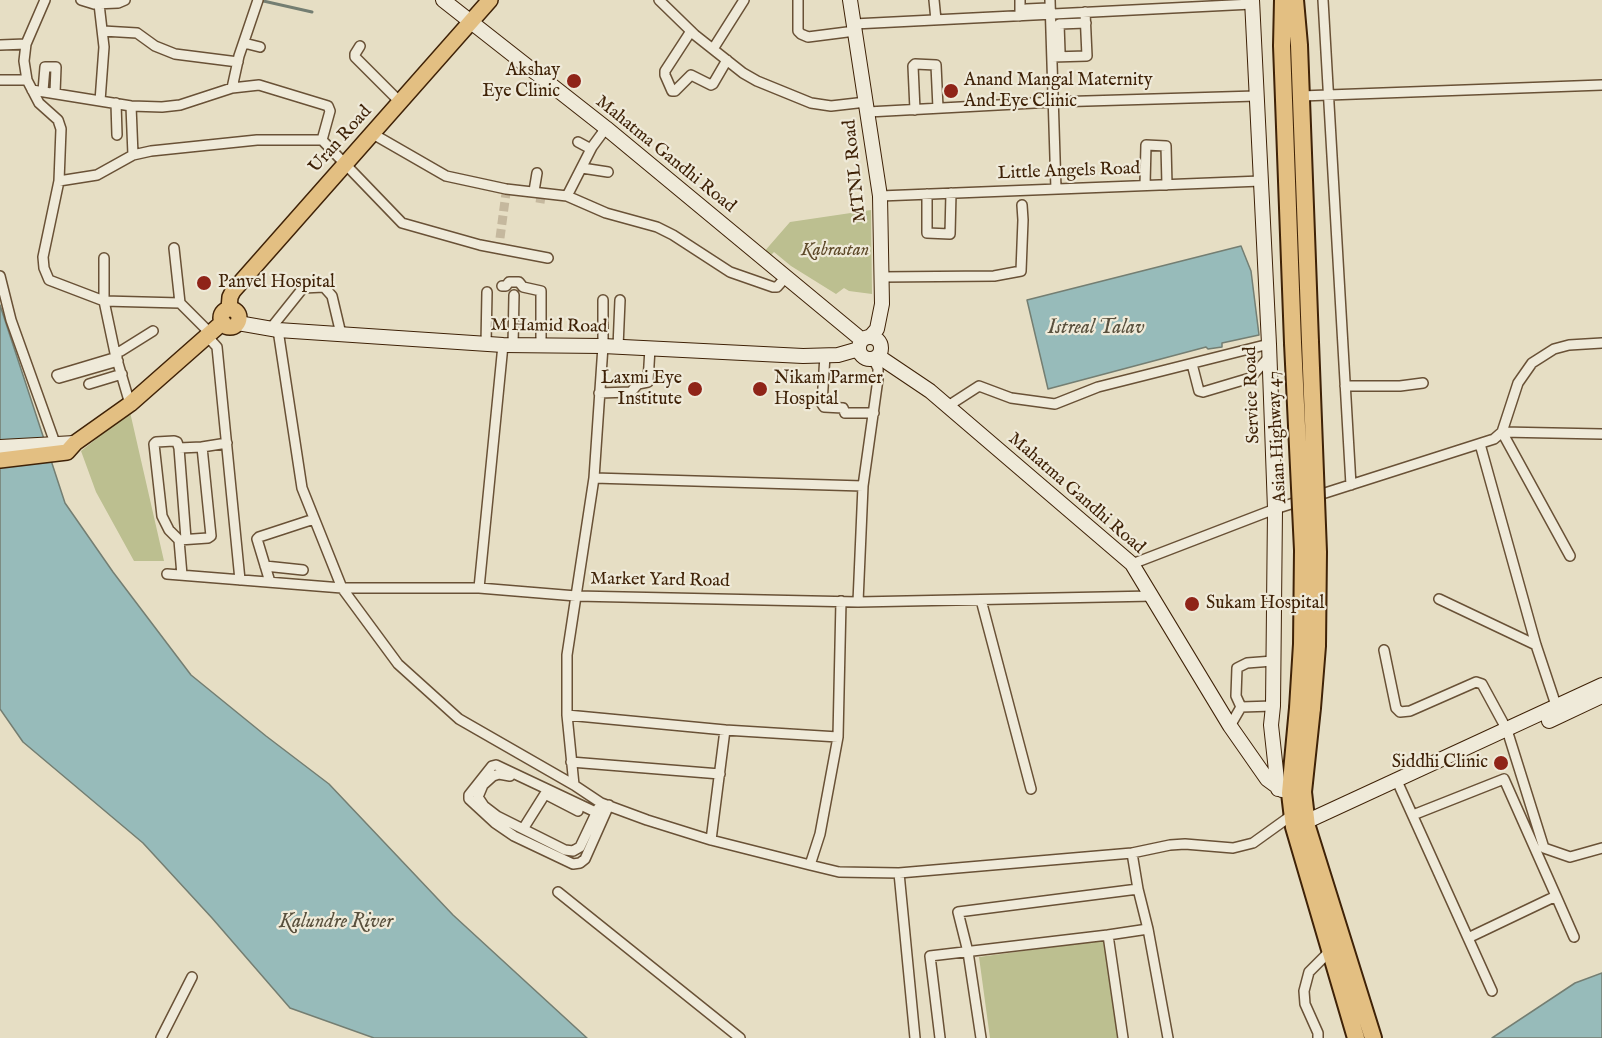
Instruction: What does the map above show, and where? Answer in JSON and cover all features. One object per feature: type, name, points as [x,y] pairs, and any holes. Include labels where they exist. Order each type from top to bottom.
[{"type":"highway","points":[[1286,0],[1290,45]]},
{"type":"highway","points":[[1290,45],[1304,0]]},
{"type":"highway","name":"Asian Highway 47","points":[[1290,45],[1301,96],[1302,634],[1305,708],[1291,793],[1300,826]]},
{"type":"highway","name":"Asian Highway 47","points":[[1290,45],[1302,342]]},
{"type":"highway","points":[[1300,826],[1330,951],[1356,1038]]},
{"type":"highway","points":[[1300,826],[1373,1038]]},
{"type":"main road","name":"Mahatma Gandhi Road","points":[[443,0],[606,128],[864,342],[863,357],[876,357],[930,391],[1132,564],[1230,726],[1267,779],[1291,793]]},
{"type":"main road","name":"Uran Road","points":[[0,447],[55,447],[67,452],[75,443],[130,404],[230,318],[230,297],[233,291],[490,0]]},
{"type":"main road","name":"MTNL Road","points":[[850,0],[880,196],[882,304],[877,329],[864,342]]},
{"type":"main road","name":"Service Road","points":[[1252,2],[1270,350],[1275,509],[1271,725],[1291,793]]},
{"type":"main road","name":"M Hamid Road","points":[[230,318],[275,329],[508,345],[603,346],[838,355],[864,342]]},
{"type":"main road","points":[[864,342],[877,339],[881,345],[876,357]]},
{"type":"main road","name":"Uran Road","points":[[0,460],[55,447]]},
{"type":"main road","points":[[1300,826],[1399,785],[1508,735],[1559,711],[1602,686]]},
{"type":"main road","points":[[1559,711],[1602,696]]},
{"type":"street","points":[[45,0],[26,44],[24,61],[27,80],[32,90],[44,109],[60,124],[59,181],[43,257],[46,275],[49,280],[105,302],[180,303]]},
{"type":"street","points":[[81,0],[94,4],[118,3],[125,0]]},
{"type":"street","points":[[658,0],[713,49],[758,81],[811,103],[915,110],[1053,102],[1256,96]]},
{"type":"street","points":[[713,49],[744,0]]},
{"type":"street","points":[[798,0],[798,31],[808,37],[854,28],[1022,9],[1049,8],[1085,12],[1144,5],[1252,2]]},
{"type":"street","points":[[934,0],[936,20]]},
{"type":"street","points":[[1323,0],[1351,485]]},
{"type":"street","points":[[232,87],[257,3]]},
{"type":"street","points":[[99,4],[104,47],[100,101]]},
{"type":"street","points":[[1049,8],[1059,24],[1053,102],[1056,189]]},
{"type":"street","points":[[1049,8],[1056,55]]},
{"type":"street","points":[[1056,55],[1087,56],[1085,12]]},
{"type":"street","points":[[1059,24],[1086,23]]},
{"type":"street","points":[[103,31],[137,33],[156,46],[175,54],[238,62]]},
{"type":"street","points":[[691,31],[665,71],[672,92],[691,75],[713,84],[727,60]]},
{"type":"street","points":[[244,43],[260,47]]},
{"type":"street","points":[[0,45],[26,44]]},
{"type":"street","points":[[360,46],[355,57],[401,103]]},
{"type":"street","points":[[915,110],[913,66],[915,64],[936,65],[938,108]]},
{"type":"street","points":[[43,92],[45,68],[56,67],[55,93]]},
{"type":"street","points":[[0,80],[27,80]]},
{"type":"street","points":[[32,90],[131,106],[162,107],[180,105],[232,87],[259,85],[328,106],[330,111],[322,140]]},
{"type":"street","points":[[1301,96],[1602,85]]},
{"type":"street","points":[[116,103],[117,135]]},
{"type":"street","points":[[131,106],[133,155]]},
{"type":"street","points":[[567,196],[591,149],[606,128]]},
{"type":"street","points":[[373,134],[446,176],[506,191],[567,196],[606,213],[657,227],[730,272],[773,287],[777,287],[785,278]]},
{"type":"street","points":[[59,181],[97,175],[133,155],[151,151],[257,140],[322,140],[402,223],[499,243],[548,258]]},
{"type":"street","points":[[578,142],[591,149]]},
{"type":"street","points":[[1145,185],[1146,145],[1166,146],[1167,184]]},
{"type":"street","points":[[582,168],[608,172]]},
{"type":"street","points":[[537,173],[539,193]]},
{"type":"street","name":"Little Angels Road","points":[[880,196],[1261,181]]},
{"type":"street","points":[[881,277],[994,276],[1021,272],[1022,206]]},
{"type":"street","points":[[174,248],[180,303],[217,346],[240,580]]},
{"type":"street","points":[[104,258],[105,302],[130,404]]},
{"type":"street","points":[[0,276],[11,320],[55,447]]},
{"type":"street","points":[[502,286],[506,286],[509,282],[519,282],[522,287],[541,291],[541,346]]},
{"type":"street","points":[[340,334],[332,296],[324,287],[303,288],[275,329],[302,488],[342,588],[398,664],[459,718],[605,804],[711,840],[839,872],[899,873],[1132,853],[1178,844],[1233,848],[1242,847],[1300,826]]},
{"type":"street","points":[[486,344],[488,292]]},
{"type":"street","points":[[479,588],[514,296]]},
{"type":"street","points":[[574,785],[567,715],[567,655],[594,478],[603,346],[603,300]]},
{"type":"street","points":[[618,347],[620,300]]},
{"type":"street","points":[[117,357],[57,375],[59,378],[117,357],[121,351],[153,331]]},
{"type":"street","points":[[1132,564],[1275,509],[1494,439],[1502,432],[1518,383],[1532,363],[1554,349],[1569,345],[1602,343]]},
{"type":"street","points":[[599,393],[631,392],[638,384],[648,382],[650,348]]},
{"type":"street","points":[[1192,364],[1199,391],[1203,392],[1250,378],[1270,350]]},
{"type":"street","points":[[948,406],[979,386],[1011,398],[1055,404],[1098,387],[1192,364],[1270,350]]},
{"type":"street","points":[[825,355],[822,404],[824,407],[843,408],[845,413],[874,413]]},
{"type":"street","points":[[858,602],[862,486],[878,379],[876,357]]},
{"type":"street","points":[[89,384],[122,374]]},
{"type":"street","points":[[1345,386],[1400,386],[1424,383]]},
{"type":"street","points":[[1502,432],[1602,434]]},
{"type":"street","points":[[1502,432],[1570,555]]},
{"type":"street","points":[[182,575],[183,539],[179,448],[174,441],[154,444],[162,516],[169,530],[183,539],[211,536],[202,447]]},
{"type":"street","points":[[179,448],[226,443]]},
{"type":"street","points":[[1480,444],[1536,645],[1559,711]]},
{"type":"street","points":[[594,478],[862,486]]},
{"type":"street","points":[[270,582],[257,539],[314,519]]},
{"type":"street","points":[[265,566],[303,570]]},
{"type":"street","name":"Market Yard Road","points":[[167,574],[342,588],[479,588],[576,596],[858,602],[1153,596]]},
{"type":"street","points":[[1439,599],[1536,645]]},
{"type":"street","points":[[981,600],[1031,789]]},
{"type":"street","points":[[810,865],[820,834],[838,737],[841,601]]},
{"type":"street","points":[[1383,651],[1396,708],[1400,712],[1404,713],[1476,682],[1484,686],[1508,735],[1545,848],[1570,857],[1602,848]]},
{"type":"street","points":[[1241,708],[1236,696],[1237,668],[1247,663],[1273,661]]},
{"type":"street","points":[[1241,708],[1273,706]]},
{"type":"street","points":[[1230,726],[1241,708]]},
{"type":"street","points":[[567,715],[725,730],[838,737]]},
{"type":"street","points":[[711,840],[725,730]]},
{"type":"street","points":[[571,762],[720,774]]},
{"type":"street","points":[[601,814],[496,765],[492,766],[469,795],[469,799],[514,836],[573,864],[585,859],[605,804]]},
{"type":"street","points":[[578,811],[507,774],[493,776],[483,785],[478,797],[484,806],[497,816],[565,850],[573,851],[580,847],[601,814]]},
{"type":"street","points":[[1413,815],[1504,780],[1574,937]]},
{"type":"street","points":[[1399,785],[1492,991]]},
{"type":"street","points":[[522,829],[545,794]]},
{"type":"street","points":[[1132,853],[1168,1038]]},
{"type":"street","points":[[899,873],[915,1038]]},
{"type":"street","points":[[981,1038],[968,952],[958,912],[1138,889]]},
{"type":"street","points":[[558,892],[740,1038]]},
{"type":"street","points":[[1468,938],[1556,896]]},
{"type":"street","points":[[940,1038],[930,956],[1148,929]]},
{"type":"street","points":[[1108,935],[1123,1038]]},
{"type":"street","points":[[1318,1038],[1305,1004],[1304,991],[1309,972],[1330,951]]},
{"type":"street","points":[[160,1038],[192,977]]},
{"type":"green space","name":"Kabrastan","points":[[871,210],[872,294],[849,291],[844,288],[836,294],[791,266],[774,252],[768,258],[763,253],[790,222]]},
{"type":"green space","points":[[130,412],[164,561],[134,561],[96,492],[81,451]]},
{"type":"green space","points":[[1104,940],[1118,1038],[990,1038],[979,957]]},
{"type":"water","name":"Istreal Talav","points":[[1241,246],[1251,271],[1259,335],[1222,343],[1222,347],[1208,349],[1206,347],[1048,389],[1027,300]]},
{"type":"water","name":"Kalundre River","points":[[0,305],[65,503],[113,572],[191,675],[329,784],[453,915],[587,1038],[374,1038],[290,1008],[143,843],[23,742],[0,709]]},
{"type":"water","points":[[1602,973],[1602,1038],[1492,1038],[1575,983]]},
{"type":"waterway","points":[[259,0],[312,12]]},
{"type":"tunnel","points":[[500,238],[506,193]]},
{"type":"tunnel","points":[[540,203],[541,196]]},
{"type":"place","name":"Akshay Eye Clinic","points":[[574,81]]},
{"type":"place","name":"Anand Mangal Maternity And Eye Clinic","points":[[951,91]]},
{"type":"place","name":"Panvel Hospital","points":[[204,283]]},
{"type":"place","name":"Laxmi Eye Institute","points":[[695,389]]},
{"type":"place","name":"Nikam Parmer Hospital","points":[[760,389]]},
{"type":"place","name":"Sukam Hospital","points":[[1192,604]]},
{"type":"place","name":"Siddhi Clinic","points":[[1501,763]]}]
